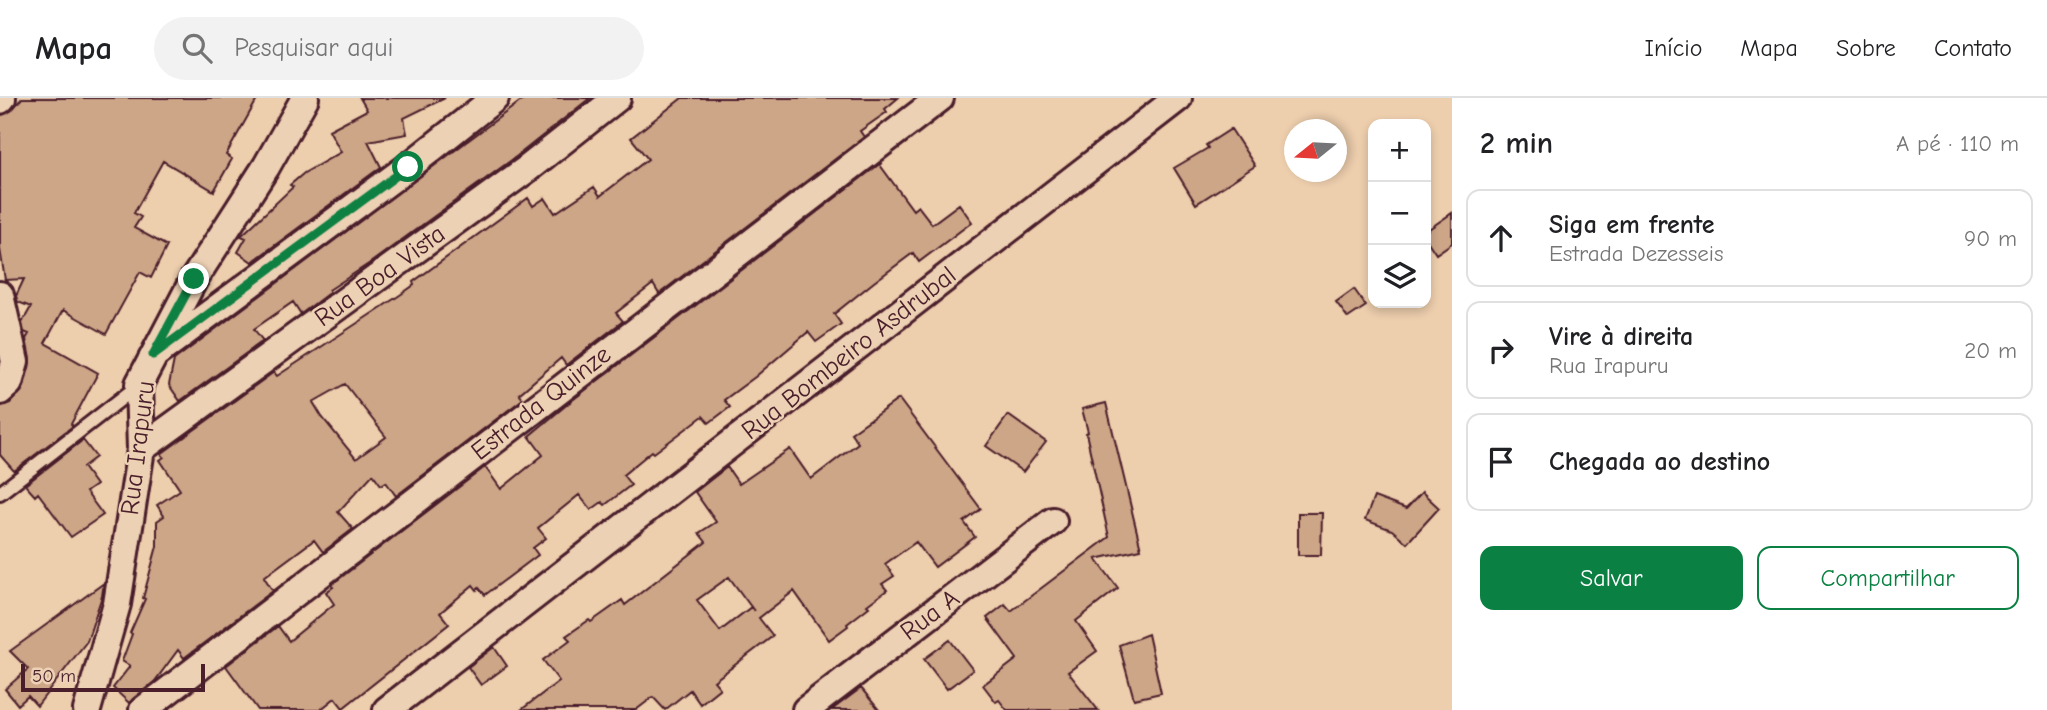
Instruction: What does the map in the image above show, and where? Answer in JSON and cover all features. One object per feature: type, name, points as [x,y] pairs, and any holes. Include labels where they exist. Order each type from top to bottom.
[{"type":"street","name":"Rua Irapuru","points":[[87,710],[117,604],[141,449],[139,384],[194,279],[305,98]]},
{"type":"street","points":[[153,355],[408,167],[495,98]]},
{"type":"street","name":"Rua Boa Vista","points":[[141,449],[527,169],[617,98]]},
{"type":"street","name":"Estrada Quinze","points":[[143,710],[940,98]]},
{"type":"street","name":"Rua Bombeiro Asdrubal","points":[[387,710],[1178,98]]},
{"type":"street","points":[[0,295],[15,362],[9,383],[0,391]]},
{"type":"street","name":"Rua A","points":[[806,710],[1053,521]]},
{"type":"lane","points":[[0,493],[139,384]]},
{"type":"building","points":[[22,98],[258,98],[226,155],[232,159],[214,191],[163,161],[134,213],[141,217],[134,228],[167,246],[151,278],[140,272],[106,334],[63,310],[45,343],[98,373],[71,424],[73,426],[14,471],[0,455],[0,406],[10,403],[24,387],[30,359],[26,339],[29,334],[24,332],[22,323],[31,307],[18,302],[16,296],[24,279],[5,280],[0,249],[0,115],[11,111]]},
{"type":"building","points":[[360,98],[445,98],[404,118],[407,134],[368,141],[381,167],[252,262],[238,252],[246,238],[241,236],[293,187],[290,185],[304,173],[341,152],[329,130],[367,110]]},
{"type":"building","points":[[525,98],[590,98],[517,156],[329,290],[330,292],[301,314],[293,302],[254,329],[263,341],[180,401],[169,385],[174,360]]},
{"type":"building","points":[[682,98],[898,98],[885,109],[887,112],[860,131],[864,137],[659,294],[653,284],[616,313],[623,321],[566,365],[561,358],[519,394],[523,399],[396,496],[386,482],[381,485],[373,474],[338,512],[353,529],[323,552],[314,540],[264,577],[273,591],[184,658],[178,650],[155,681],[129,703],[113,688],[130,666],[122,661],[132,634],[130,633],[145,599],[143,598],[157,546],[157,521],[164,516],[157,505],[180,490],[160,460],[164,457],[161,454],[274,372],[277,376],[400,295],[414,285],[413,282],[528,198],[533,206],[545,198],[555,213],[594,187],[600,196],[648,159],[631,138]],"holes":[[[345,384],[386,437],[356,459],[313,402]]]},
{"type":"building","points":[[1231,129],[1255,166],[1196,204],[1174,168],[1208,148],[1206,145]]},
{"type":"building","points":[[882,162],[880,165],[913,210],[918,206],[932,224],[959,204],[972,222],[919,262],[913,253],[874,282],[834,314],[841,324],[816,342],[808,332],[724,400],[730,407],[709,423],[703,416],[654,453],[652,451],[623,475],[631,485],[605,505],[602,502],[591,510],[579,495],[538,528],[546,538],[533,548],[538,555],[485,595],[473,585],[440,613],[449,624],[343,708],[335,698],[320,710],[258,710],[226,666],[278,626],[289,641],[334,604],[326,592],[333,587],[331,585],[485,467],[501,489],[543,455],[529,436]]},
{"type":"building","points":[[1452,213],[1452,243],[1436,254],[1431,246],[1431,228]]},
{"type":"building","points":[[1354,289],[1366,306],[1348,318],[1336,302]]},
{"type":"building","points":[[899,399],[981,509],[964,522],[975,537],[935,567],[916,542],[885,564],[894,576],[882,584],[887,590],[829,640],[794,591],[759,618],[773,636],[714,681],[720,688],[700,704],[690,690],[665,710],[653,697],[636,710],[521,710],[559,681],[543,660],[570,640],[566,636],[622,600],[625,605],[706,542],[699,533],[716,522],[695,492],[727,467],[739,484],[790,449],[811,479],[858,443],[851,433]],"holes":[[[729,577],[754,611],[751,607],[720,631],[697,600]]]},
{"type":"building","points":[[1106,403],[1141,549],[1096,559],[1118,588],[1076,621],[1097,651],[1068,672],[1098,710],[1007,710],[999,700],[996,702],[983,685],[1017,659],[987,618],[1005,604],[1011,611],[1109,537],[1082,409]]},
{"type":"building","points":[[1008,415],[1046,442],[1023,472],[986,446]]},
{"type":"building","points":[[83,440],[96,457],[83,467],[96,485],[86,492],[103,515],[71,537],[38,493],[35,496],[25,485]]},
{"type":"building","points":[[1422,492],[1439,508],[1407,543],[1392,530],[1365,520],[1374,497],[1406,509]]},
{"type":"building","points":[[1298,513],[1322,513],[1321,555],[1298,555]]},
{"type":"building","points":[[104,583],[87,641],[37,706],[28,696],[18,705],[5,689],[28,669],[10,651]]},
{"type":"building","points":[[1148,634],[1161,693],[1134,699],[1119,645]]},
{"type":"building","points":[[950,640],[973,670],[947,689],[924,659]]},
{"type":"building","points":[[494,647],[507,666],[481,685],[468,667]]},
{"type":"building","points":[[861,688],[879,710],[832,710],[833,709]]},
{"type":"route","points":[[194,279],[153,355],[408,167]]}]
